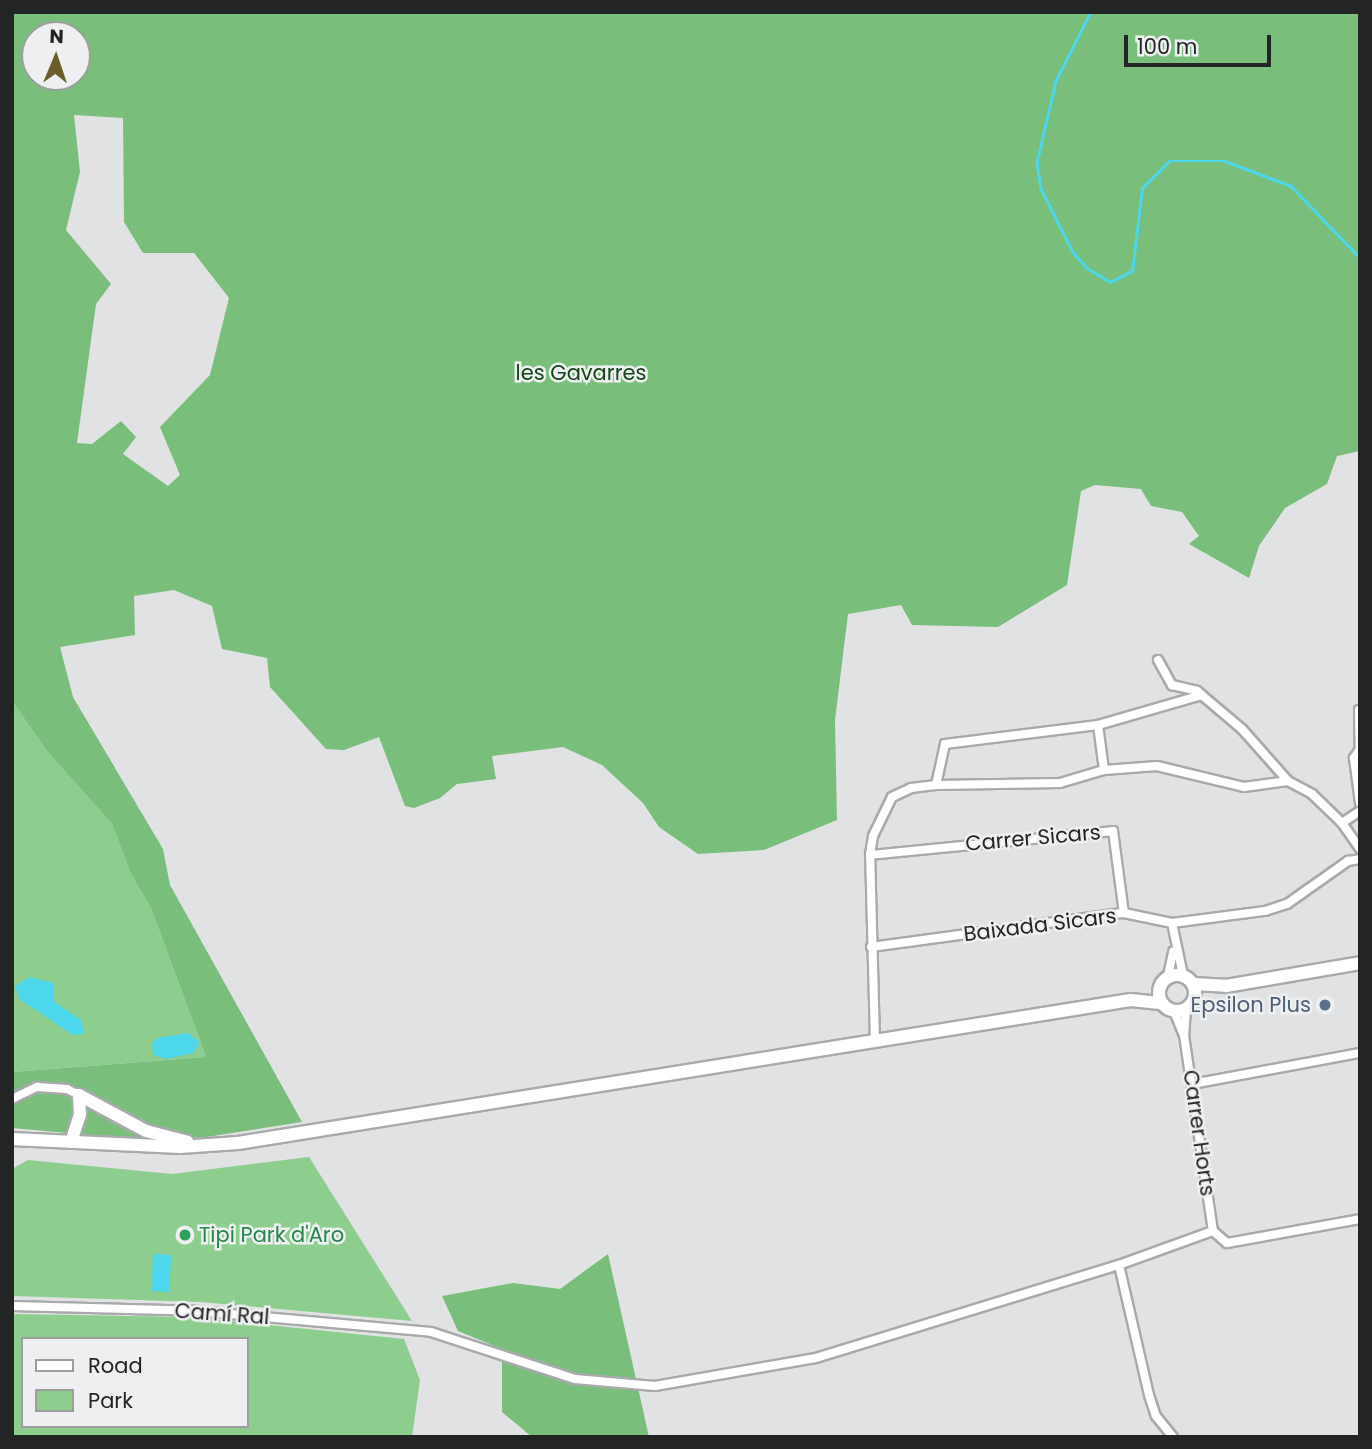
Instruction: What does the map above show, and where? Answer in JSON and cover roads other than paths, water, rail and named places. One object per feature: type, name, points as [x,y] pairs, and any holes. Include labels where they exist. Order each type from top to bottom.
[{"type":"street","points":[[1158,660],[1172,685],[1202,695],[1242,729],[1289,781],[1312,794],[1342,823],[1357,847],[1348,861]]},
{"type":"street","points":[[936,785],[945,744],[1098,725],[1202,695]]},
{"type":"street","points":[[1359,710],[1360,737],[1354,758],[1360,803]]},
{"type":"street","points":[[1098,725],[1104,769]]},
{"type":"street","points":[[875,1041],[870,855],[873,836],[892,797],[936,785],[1060,783],[1104,769],[1169,767],[1244,787],[1289,781]]},
{"type":"street","points":[[1342,823],[1360,811]]},
{"type":"street","name":"Carrer Sicars","points":[[870,855],[1113,831],[1124,913]]},
{"type":"street","name":"Baixada Sicars","points":[[872,947],[1124,913],[1172,923],[1287,904],[1348,861],[1360,859]]},
{"type":"street","points":[[1172,923],[1174,949],[1183,975],[1193,984],[1226,986],[1360,964]]},
{"type":"street","points":[[12,1139],[210,1145],[1131,1000],[1159,988],[1168,976],[1174,949]]},
{"type":"street","points":[[1168,976],[1183,975]]},
{"type":"street","points":[[1185,1006],[1193,984]]},
{"type":"street","points":[[1131,1000],[1185,1006],[1226,986]]},
{"type":"street","points":[[1159,988],[1161,1003]]},
{"type":"street","name":"Carrer Horts","points":[[1185,1006],[1185,1035],[1213,1231]]},
{"type":"street","points":[[1192,1084],[1360,1053]]},
{"type":"street","points":[[12,1099],[37,1087],[67,1089],[146,1131],[210,1145]]},
{"type":"street","points":[[71,1142],[80,1115],[79,1095]]},
{"type":"street","points":[[1213,1231],[1227,1243],[1360,1219]]},
{"type":"street","name":"Camí Ral","points":[[12,1306],[197,1311],[431,1332],[575,1379],[655,1387],[816,1358],[1119,1265],[1213,1231]]},
{"type":"street","points":[[1119,1265],[1149,1395],[1157,1416],[1173,1437]]},
{"type":"water","points":[[29,977],[54,983],[54,1002],[81,1020],[84,1034],[73,1035],[19,999],[15,986]]},
{"type":"water","points":[[188,1033],[199,1042],[194,1053],[166,1059],[153,1055],[152,1043],[158,1038]]},
{"type":"water","points":[[153,1254],[171,1255],[169,1292],[151,1291]]},
{"type":"waterway","points":[[1091,12],[1056,81],[1037,163],[1041,189],[1073,252],[1087,268],[1110,282],[1132,271],[1142,188],[1169,161],[1225,161],[1291,186],[1360,258]]},
{"type":"place","name":"Epsilon Plus","points":[[1325,1005]]},
{"type":"place","name":"Tipi Park d'Aro","points":[[185,1235]]},
{"type":"park label","name":"les Gavarres","points":[[581,373]]}]
